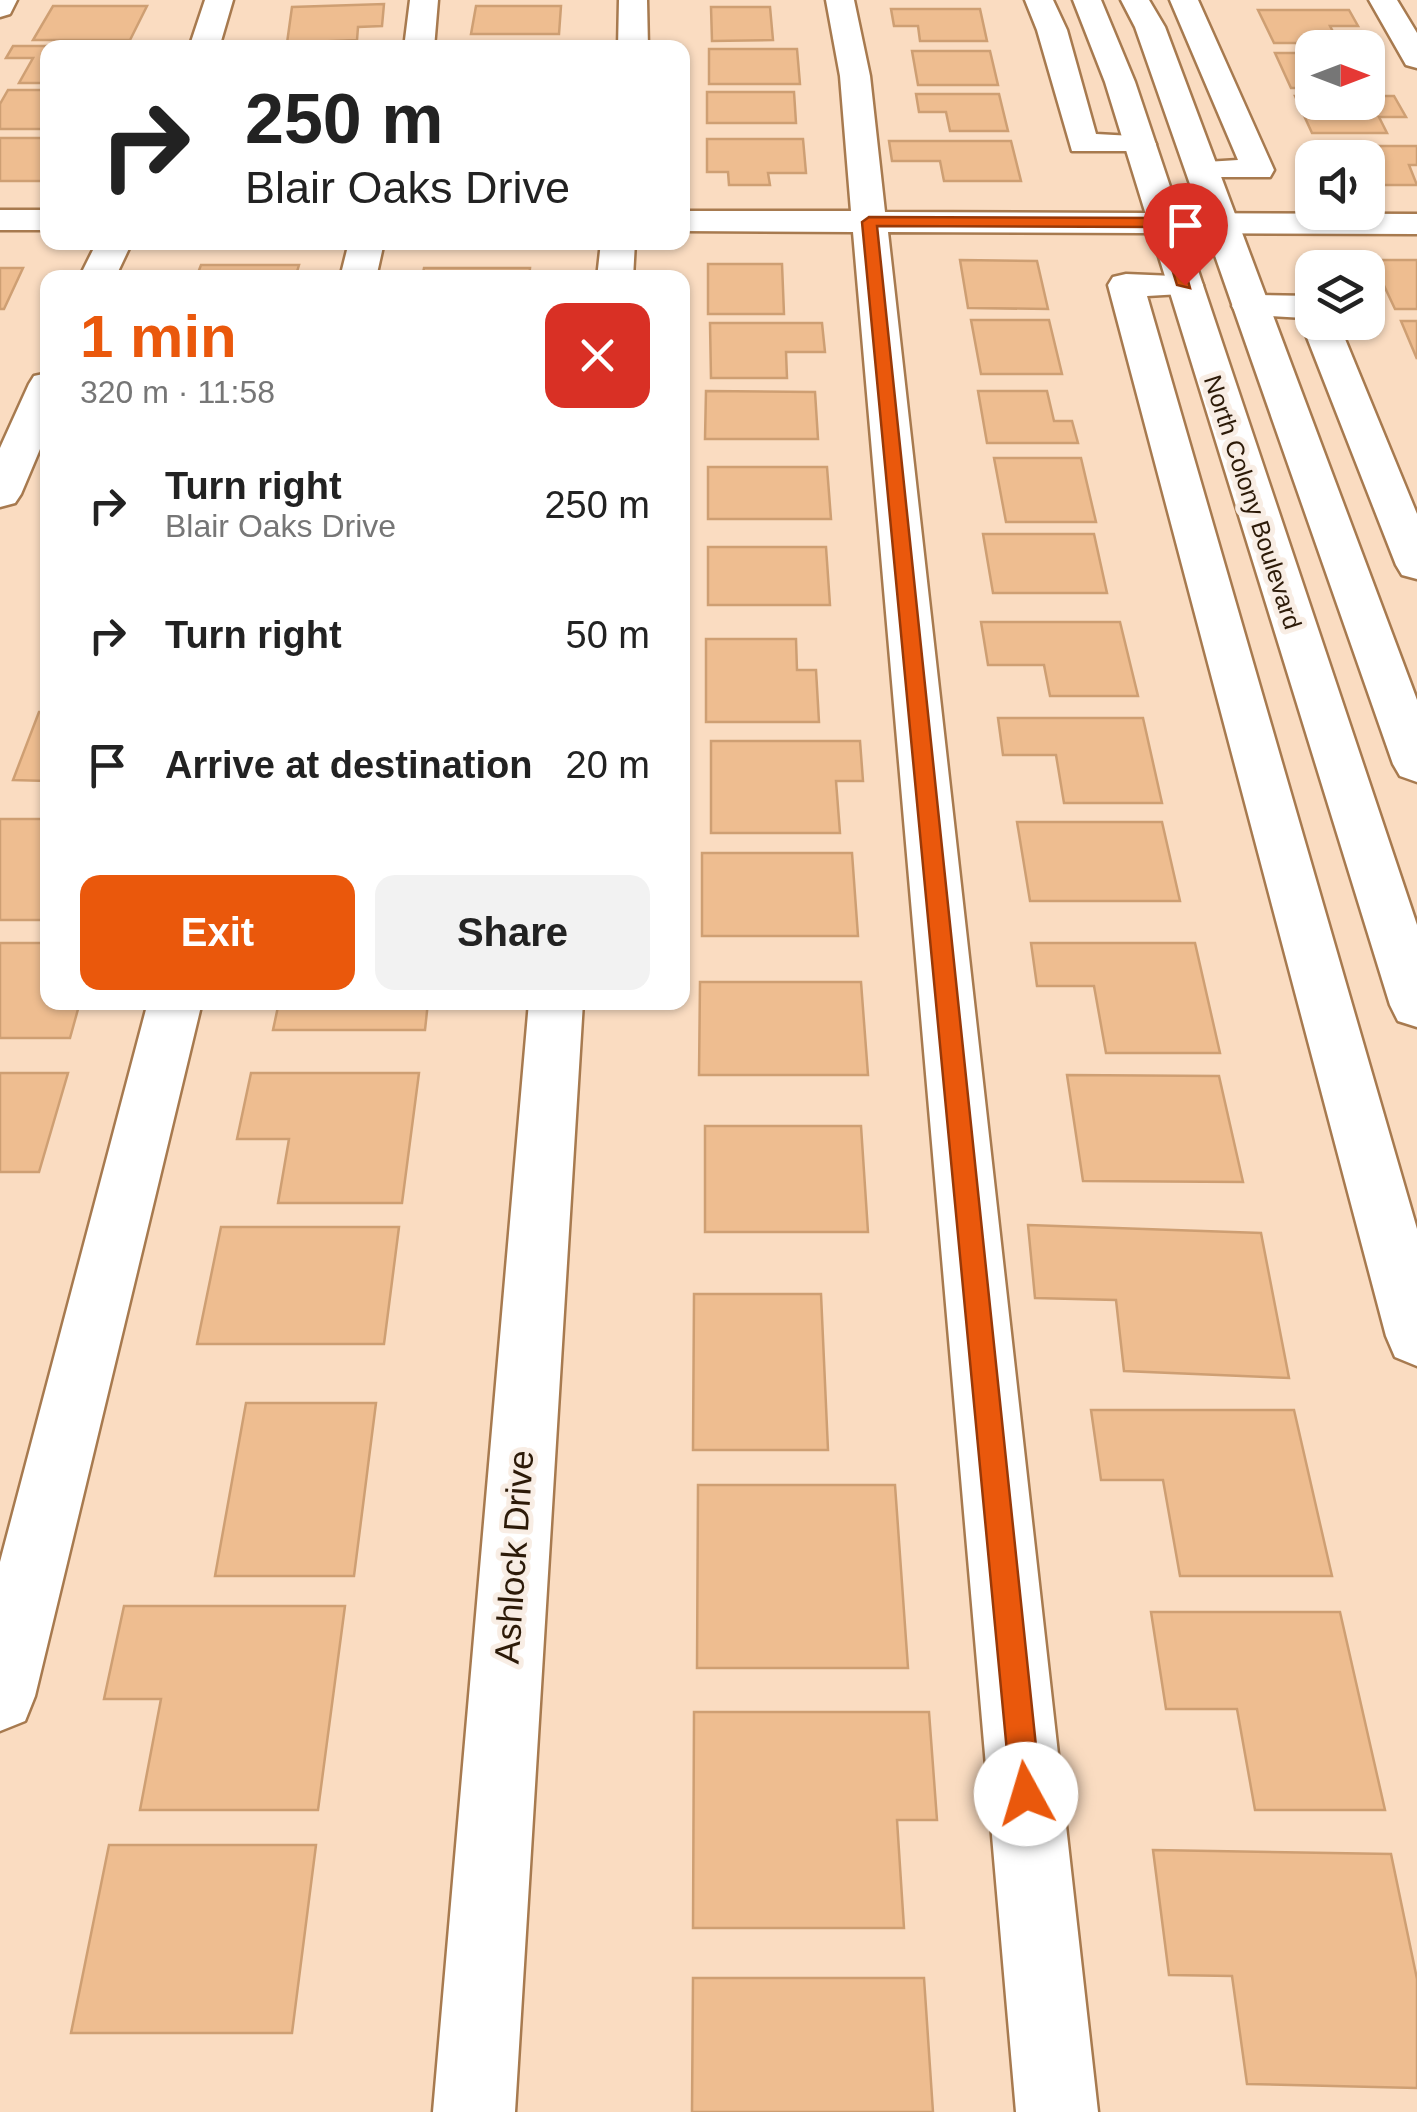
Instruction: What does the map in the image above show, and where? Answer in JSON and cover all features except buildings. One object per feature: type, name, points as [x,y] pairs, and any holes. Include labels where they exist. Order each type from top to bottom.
[{"type":"street","points":[[0,8],[3,0]]},
{"type":"street","points":[[206,40],[219,0]]},
{"type":"street","points":[[420,40],[424,0]]},
{"type":"street","points":[[632,40],[633,0]]},
{"type":"street","points":[[840,0],[855,76],[1057,2112]]},
{"type":"street","points":[[1040,0],[1052,30],[1082,144],[1140,144]]},
{"type":"street","name":"North Colony Boulevard","points":[[1087,0],[1140,144],[1417,1005]]},
{"type":"street","name":"North Colony Boulevard","points":[[1135,0],[1150,28],[1417,764]]},
{"type":"street","points":[[1184,0],[1258,170],[1202,170]]},
{"type":"street","points":[[1382,0],[1417,59]]},
{"type":"street","points":[[0,220],[40,220]]},
{"type":"street","points":[[690,222],[1417,224]]},
{"type":"street","points":[[1185,285],[1126,286],[1417,1336]]},
{"type":"street","points":[[1250,306],[1295,307]]},
{"type":"street","points":[[1326,340],[1417,565]]},
{"type":"street","points":[[0,494],[40,402]]},
{"type":"street","points":[[0,1696],[173,1010]]},
{"type":"street","name":"Ashlock Drive","points":[[474,2112],[555,1010]]},
{"type":"route","points":[[1026,1794],[869,222],[1165,222],[1185,285]]}]
